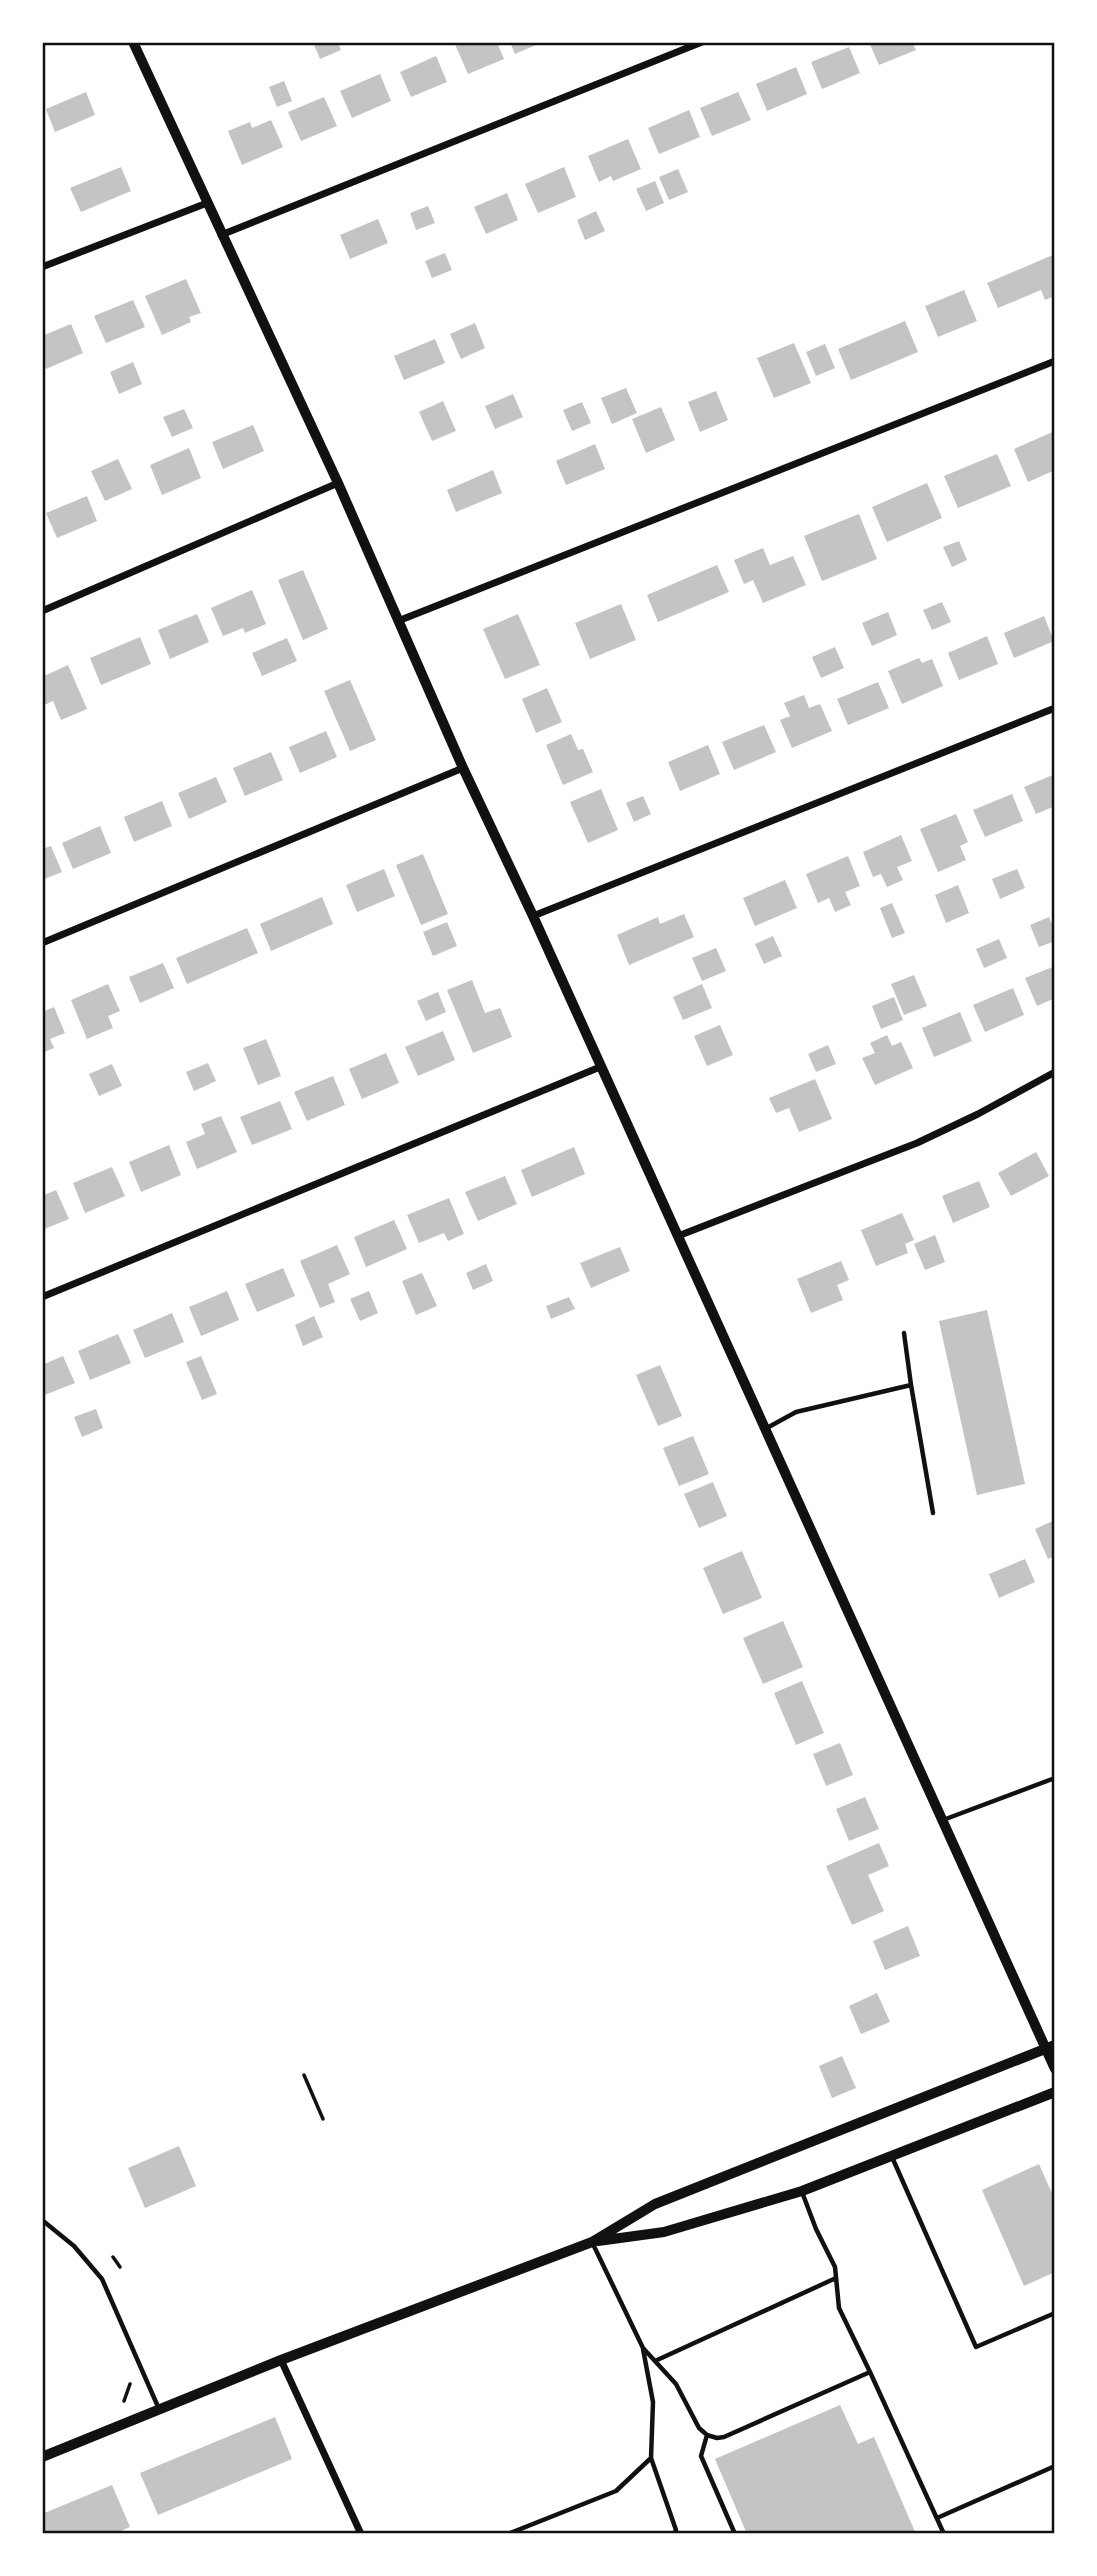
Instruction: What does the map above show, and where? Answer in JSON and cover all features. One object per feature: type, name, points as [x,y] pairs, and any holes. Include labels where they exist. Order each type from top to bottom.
[{"type":"street","points":[[133,42],[338,483],[463,768],[533,916],[942,1821],[1050,2047],[1055,2069]]},
{"type":"street","points":[[222,235],[702,42]]},
{"type":"street","points":[[42,267],[207,203]]},
{"type":"street","points":[[398,621],[1055,361]]},
{"type":"street","points":[[42,611],[338,483]]},
{"type":"street","points":[[533,916],[1055,708]]},
{"type":"street","points":[[42,943],[463,768]]},
{"type":"street","points":[[42,1297],[600,1067]]},
{"type":"street","points":[[678,1236],[917,1143],[978,1114],[1055,1072]]},
{"type":"street","points":[[42,2458],[281,2360],[592,2242],[655,2204],[1050,2047]]},
{"type":"street","points":[[592,2242],[664,2232],[802,2191],[1055,2092]]},
{"type":"street","points":[[281,2360],[361,2534]]},
{"type":"lane","points":[[904,1333],[933,1513]]},
{"type":"lane","points":[[765,1429],[796,1412],[911,1385]]},
{"type":"lane","points":[[942,1821],[1055,1778]]},
{"type":"lane","points":[[892,2157],[976,2347],[1055,2313]]},
{"type":"lane","points":[[802,2191],[816,2229],[834,2263],[839,2308],[944,2534]]},
{"type":"lane","points":[[42,2220],[75,2246],[102,2279],[159,2410]]},
{"type":"lane","points":[[592,2242],[643,2348],[653,2402],[651,2458],[676,2530],[674,2534]]},
{"type":"lane","points":[[655,2361],[836,2278]]},
{"type":"lane","points":[[643,2348],[676,2384],[699,2428],[716,2438],[724,2437],[870,2372]]},
{"type":"lane","points":[[707,2435],[701,2456],[735,2534]]},
{"type":"lane","points":[[508,2534],[617,2491],[651,2458]]},
{"type":"lane","points":[[937,2518],[1055,2466]]},
{"type":"path","points":[[304,2075],[323,2119]]},
{"type":"path","points":[[113,2257],[120,2267]]},
{"type":"path","points":[[124,2401],[130,2384]]},
{"type":"building","points":[[313,42],[338,42],[341,50],[320,59]]},
{"type":"building","points":[[454,42],[497,42],[504,59],[468,74]]},
{"type":"building","points":[[510,42],[543,42],[515,54]]},
{"type":"building","points":[[869,42],[912,42],[916,50],[879,65]]},
{"type":"building","points":[[849,47],[860,73],[822,89],[811,62]]},
{"type":"building","points":[[436,56],[447,82],[411,97],[400,72]]},
{"type":"building","points":[[796,67],[807,94],[767,111],[756,84]]},
{"type":"building","points":[[380,74],[391,101],[352,118],[340,91]]},
{"type":"building","points":[[284,81],[292,101],[277,107],[269,87]]},
{"type":"building","points":[[86,92],[95,115],[55,132],[46,109]]},
{"type":"building","points":[[738,92],[751,120],[712,136],[700,108]]},
{"type":"building","points":[[324,97],[337,126],[301,141],[288,112]]},
{"type":"building","points":[[689,110],[700,137],[659,154],[648,128]]},
{"type":"building","points":[[271,120],[283,147],[242,165],[228,131],[250,122],[252,128]]},
{"type":"building","points":[[628,139],[641,169],[613,181],[611,176],[599,182],[588,156]]},
{"type":"building","points":[[121,167],[131,191],[81,212],[70,188]]},
{"type":"building","points":[[564,167],[576,197],[538,213],[525,184]]},
{"type":"building","points":[[678,169],[688,192],[669,200],[659,177]]},
{"type":"building","points":[[655,181],[664,203],[646,211],[636,189]]},
{"type":"building","points":[[507,193],[518,220],[486,234],[474,207]]},
{"type":"building","points":[[428,206],[435,223],[416,230],[410,213]]},
{"type":"building","points":[[596,211],[605,231],[585,240],[577,220]]},
{"type":"building","points":[[378,219],[388,243],[350,259],[340,235]]},
{"type":"building","points":[[445,253],[452,270],[432,278],[425,261]]},
{"type":"building","points":[[1055,254],[1055,296],[1045,300],[1041,290],[998,308],[987,283]]},
{"type":"building","points":[[186,279],[201,313],[189,317],[191,322],[162,335],[145,296]]},
{"type":"building","points":[[964,290],[977,321],[938,337],[925,306]]},
{"type":"building","points":[[133,300],[145,327],[106,343],[94,316]]},
{"type":"building","points":[[905,321],[918,352],[851,380],[838,349]]},
{"type":"building","points":[[475,323],[485,348],[461,359],[450,334]]},
{"type":"building","points":[[71,324],[83,353],[46,369],[42,360],[42,336]]},
{"type":"building","points":[[435,339],[445,363],[404,380],[394,356]]},
{"type":"building","points":[[794,343],[811,383],[774,398],[757,358]]},
{"type":"building","points":[[825,344],[835,368],[816,376],[806,352]]},
{"type":"building","points":[[133,362],[142,384],[119,394],[110,372]]},
{"type":"building","points":[[626,388],[637,413],[612,424],[601,398]]},
{"type":"building","points":[[716,391],[728,420],[700,432],[688,402]]},
{"type":"building","points":[[513,394],[523,417],[495,429],[485,406]]},
{"type":"building","points":[[443,401],[456,431],[432,441],[419,412]]},
{"type":"building","points":[[582,402],[591,423],[572,431],[563,410]]},
{"type":"building","points":[[661,407],[675,440],[646,453],[632,419]]},
{"type":"building","points":[[184,409],[193,428],[172,437],[163,417]]},
{"type":"building","points":[[253,425],[264,451],[223,469],[212,442]]},
{"type":"building","points":[[1055,431],[1055,470],[1028,482],[1014,449]]},
{"type":"building","points":[[595,444],[605,469],[566,485],[556,461]]},
{"type":"building","points":[[189,448],[201,478],[162,495],[150,465]]},
{"type":"building","points":[[997,454],[1011,486],[958,508],[944,476]]},
{"type":"building","points":[[118,459],[132,489],[105,501],[91,471]]},
{"type":"building","points":[[493,470],[502,493],[456,512],[447,490]]},
{"type":"building","points":[[927,483],[942,518],[887,542],[872,507]]},
{"type":"building","points":[[87,496],[97,521],[57,538],[46,513]]},
{"type":"building","points":[[859,514],[877,559],[822,581],[804,536]]},
{"type":"building","points":[[959,541],[967,560],[952,567],[943,547]]},
{"type":"building","points":[[763,548],[770,565],[793,556],[806,585],[763,603],[753,580],[744,584],[734,560]]},
{"type":"building","points":[[717,565],[729,592],[658,622],[647,595]]},
{"type":"building","points":[[303,570],[328,629],[303,640],[278,580]]},
{"type":"building","points":[[252,590],[266,624],[245,633],[243,628],[223,636],[211,608]]},
{"type":"building","points":[[942,602],[951,622],[932,630],[923,610]]},
{"type":"building","points":[[621,604],[636,640],[590,659],[575,623]]},
{"type":"building","points":[[888,612],[897,635],[872,646],[862,623]]},
{"type":"building","points":[[197,614],[209,642],[170,659],[158,630]]},
{"type":"building","points":[[518,614],[540,665],[505,679],[483,629]]},
{"type":"building","points":[[1044,616],[1054,641],[1014,658],[1004,633]]},
{"type":"building","points":[[987,636],[998,664],[959,680],[948,653]]},
{"type":"building","points":[[140,637],[151,664],[101,685],[90,658]]},
{"type":"building","points":[[287,638],[297,661],[262,676],[252,653]]},
{"type":"building","points":[[835,647],[844,668],[821,678],[812,657]]},
{"type":"building","points":[[919,658],[922,663],[932,659],[943,686],[902,704],[888,671]]},
{"type":"building","points":[[68,665],[87,709],[61,720],[53,701],[42,706],[42,677]]},
{"type":"building","points":[[350,680],[376,740],[350,751],[324,691]]},
{"type":"building","points":[[878,682],[889,708],[848,725],[837,699]]},
{"type":"building","points":[[547,688],[562,722],[536,733],[522,699]]},
{"type":"building","points":[[804,695],[809,708],[820,704],[832,731],[792,748],[780,720],[790,716],[784,703]]},
{"type":"building","points":[[764,725],[776,752],[734,770],[722,742]]},
{"type":"building","points":[[326,731],[337,757],[300,773],[289,747]]},
{"type":"building","points":[[571,734],[578,750],[583,749],[593,772],[563,785],[546,745]]},
{"type":"building","points":[[708,745],[720,774],[680,791],[668,762]]},
{"type":"building","points":[[271,752],[283,780],[245,796],[233,768]]},
{"type":"building","points":[[1055,774],[1055,806],[1036,814],[1024,787]]},
{"type":"building","points":[[216,777],[227,802],[189,819],[178,793]]},
{"type":"building","points":[[601,789],[618,830],[588,843],[570,802]]},
{"type":"building","points":[[1012,794],[1023,821],[985,837],[973,810]]},
{"type":"building","points":[[643,796],[651,814],[634,822],[626,803]]},
{"type":"building","points":[[162,801],[172,826],[134,842],[124,817]]},
{"type":"building","points":[[956,814],[968,842],[960,846],[966,860],[938,872],[920,829]]},
{"type":"building","points":[[100,826],[111,853],[73,869],[62,843]]},
{"type":"building","points":[[901,835],[912,861],[897,867],[903,880],[887,887],[881,874],[873,877],[863,852]]},
{"type":"building","points":[[51,846],[62,872],[42,880],[42,849]]},
{"type":"building","points":[[423,854],[448,914],[421,925],[396,865]]},
{"type":"building","points":[[848,856],[860,886],[845,892],[851,905],[835,912],[829,898],[818,903],[806,874]]},
{"type":"building","points":[[384,869],[395,896],[357,912],[346,885]]},
{"type":"building","points":[[1017,869],[1025,888],[1000,899],[992,879]]},
{"type":"building","points":[[785,880],[797,908],[755,926],[743,898]]},
{"type":"building","points":[[958,885],[969,913],[946,923],[935,895]]},
{"type":"building","points":[[322,897],[333,924],[271,951],[260,924]]},
{"type":"building","points":[[892,903],[905,933],[892,938],[880,908]]},
{"type":"building","points":[[684,914],[694,937],[629,965],[617,935],[658,917],[660,924]]},
{"type":"building","points":[[1049,917],[1055,932],[1055,941],[1039,947],[1030,925]]},
{"type":"building","points":[[447,922],[457,946],[433,956],[423,932]]},
{"type":"building","points":[[247,928],[258,953],[187,984],[176,958]]},
{"type":"building","points":[[773,936],[782,956],[764,964],[755,944]]},
{"type":"building","points":[[999,939],[1007,958],[984,968],[976,949]]},
{"type":"building","points":[[716,948],[726,971],[702,981],[692,958]]},
{"type":"building","points":[[163,963],[174,988],[140,1003],[129,977]]},
{"type":"building","points":[[1055,966],[1055,998],[1037,1006],[1025,978]]},
{"type":"building","points":[[914,975],[927,1006],[904,1015],[891,984]]},
{"type":"building","points":[[472,980],[485,1013],[500,1008],[512,1037],[473,1053],[447,990]]},
{"type":"building","points":[[108,984],[120,1011],[108,1016],[113,1028],[87,1039],[71,1000]]},
{"type":"building","points":[[702,984],[712,1008],[683,1020],[673,997]]},
{"type":"building","points":[[1013,988],[1024,1015],[985,1032],[973,1005]]},
{"type":"building","points":[[438,992],[446,1012],[426,1021],[417,1001]]},
{"type":"building","points":[[894,997],[903,1020],[881,1029],[872,1006]]},
{"type":"building","points":[[54,1007],[65,1033],[50,1039],[54,1048],[42,1053],[42,1012]]},
{"type":"building","points":[[960,1012],[972,1041],[934,1057],[922,1028]]},
{"type":"building","points":[[720,1025],[733,1055],[707,1066],[694,1036]]},
{"type":"building","points":[[443,1031],[455,1060],[418,1076],[405,1047]]},
{"type":"building","points":[[887,1035],[892,1046],[901,1042],[913,1068],[875,1085],[862,1058],[875,1053],[870,1043]]},
{"type":"building","points":[[266,1039],[281,1076],[258,1085],[243,1048]]},
{"type":"building","points":[[828,1045],[836,1064],[816,1072],[808,1054]]},
{"type":"building","points":[[386,1053],[399,1083],[362,1099],[349,1069]]},
{"type":"building","points":[[208,1063],[216,1081],[194,1091],[186,1072]]},
{"type":"building","points":[[112,1064],[122,1086],[99,1096],[89,1074]]},
{"type":"building","points":[[333,1076],[345,1105],[307,1121],[294,1092]]},
{"type":"building","points":[[815,1079],[832,1119],[799,1132],[789,1108],[776,1113],[769,1098]]},
{"type":"building","points":[[280,1101],[292,1129],[252,1145],[240,1117]]},
{"type":"building","points":[[221,1116],[237,1152],[197,1169],[186,1142],[205,1134],[201,1124]]},
{"type":"building","points":[[169,1145],[181,1175],[141,1192],[129,1162]]},
{"type":"building","points":[[574,1147],[585,1174],[532,1197],[521,1170]]},
{"type":"building","points":[[1036,1152],[1049,1176],[1011,1196],[998,1173]]},
{"type":"building","points":[[112,1167],[125,1196],[85,1213],[73,1183]]},
{"type":"building","points":[[505,1176],[517,1204],[478,1221],[465,1192]]},
{"type":"building","points":[[979,1181],[990,1207],[953,1223],[942,1196]]},
{"type":"building","points":[[56,1190],[69,1219],[42,1230],[42,1196]]},
{"type":"building","points":[[449,1198],[464,1234],[448,1241],[444,1233],[419,1243],[407,1215]]},
{"type":"building","points":[[902,1213],[914,1240],[905,1244],[908,1253],[876,1266],[861,1230]]},
{"type":"building","points":[[394,1220],[407,1249],[366,1267],[354,1237]]},
{"type":"building","points":[[935,1235],[945,1262],[925,1270],[914,1244]]},
{"type":"building","points":[[337,1245],[350,1274],[328,1284],[335,1302],[320,1308],[300,1261]]},
{"type":"building","points":[[620,1247],[630,1271],[591,1288],[580,1263]]},
{"type":"building","points":[[841,1261],[849,1280],[837,1285],[843,1300],[811,1313],[797,1279]]},
{"type":"building","points":[[486,1264],[493,1281],[473,1290],[466,1273]]},
{"type":"building","points":[[283,1268],[295,1296],[257,1312],[245,1284]]},
{"type":"building","points":[[422,1273],[437,1306],[416,1315],[402,1281]]},
{"type":"building","points":[[227,1291],[239,1320],[201,1336],[189,1307]]},
{"type":"building","points":[[369,1291],[378,1313],[360,1321],[350,1299]]},
{"type":"building","points":[[569,1297],[575,1309],[551,1319],[546,1306]]},
{"type":"building","points":[[987,1310],[1025,1484],[977,1495],[939,1321]]},
{"type":"building","points":[[172,1313],[184,1342],[145,1358],[133,1330]]},
{"type":"building","points":[[314,1316],[323,1337],[303,1346],[295,1325]]},
{"type":"building","points":[[118,1334],[131,1363],[90,1380],[78,1351]]},
{"type":"building","points":[[63,1356],[75,1383],[42,1396],[42,1365]]},
{"type":"building","points":[[201,1356],[217,1394],[202,1400],[186,1362]]},
{"type":"building","points":[[660,1365],[682,1416],[658,1426],[636,1375]]},
{"type":"building","points":[[96,1409],[103,1428],[82,1437],[74,1417]]},
{"type":"building","points":[[693,1436],[709,1474],[679,1486],[663,1448]]},
{"type":"building","points":[[713,1482],[727,1516],[699,1528],[684,1494]]},
{"type":"building","points":[[1055,1520],[1055,1556],[1048,1559],[1035,1529]]},
{"type":"building","points":[[742,1551],[762,1598],[723,1614],[703,1568]]},
{"type":"building","points":[[1025,1559],[1035,1582],[999,1598],[989,1574]]},
{"type":"building","points":[[783,1621],[803,1667],[763,1684],[743,1638]]},
{"type":"building","points":[[802,1681],[824,1733],[796,1745],[774,1693]]},
{"type":"building","points":[[840,1743],[853,1775],[826,1786],[813,1754]]},
{"type":"building","points":[[865,1797],[879,1829],[849,1841],[836,1809]]},
{"type":"building","points":[[879,1843],[889,1866],[868,1875],[884,1911],[852,1925],[826,1866]]},
{"type":"building","points":[[908,1926],[920,1956],[885,1970],[873,1941]]},
{"type":"building","points":[[877,1993],[890,2022],[861,2034],[849,2006]]},
{"type":"building","points":[[842,2056],[856,2088],[832,2098],[819,2066]]},
{"type":"building","points":[[179,2146],[196,2186],[145,2208],[128,2168]]},
{"type":"building","points":[[1039,2164],[1055,2200],[1055,2272],[1024,2286],[982,2190]]},
{"type":"building","points":[[840,2405],[858,2444],[874,2437],[916,2534],[747,2534],[715,2459]]},
{"type":"building","points":[[275,2417],[292,2459],[158,2515],[140,2473]]},
{"type":"building","points":[[112,2485],[130,2527],[114,2534],[42,2534],[42,2514]]}]
